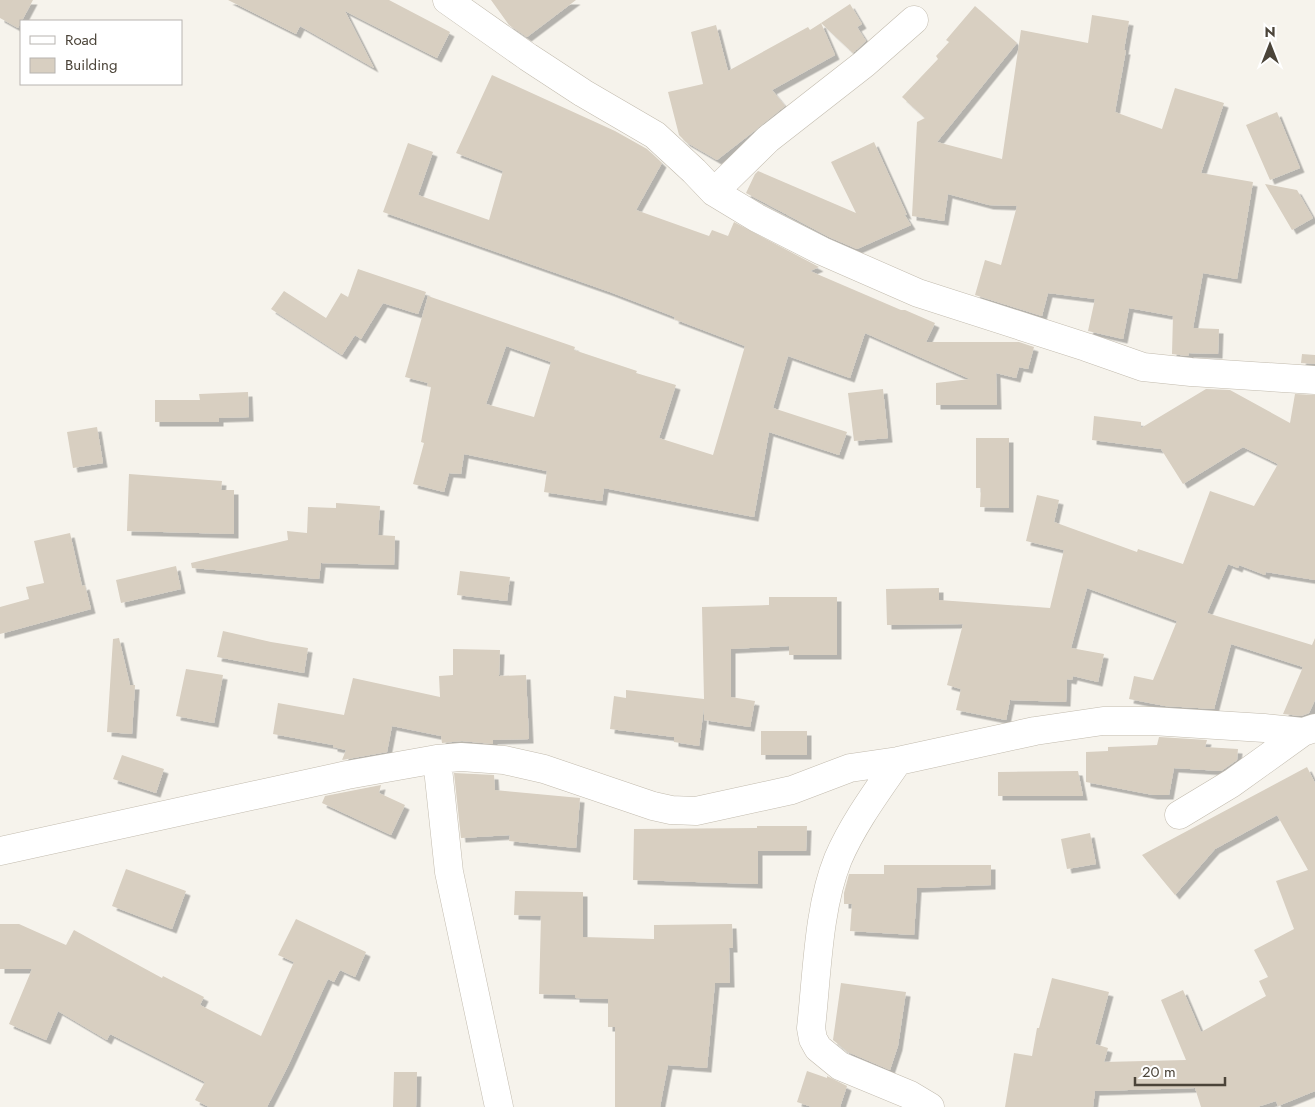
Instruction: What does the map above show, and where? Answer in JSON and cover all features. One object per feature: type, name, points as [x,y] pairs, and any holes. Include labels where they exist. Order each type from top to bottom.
[{"type":"street","points":[[447,0],[583,93],[655,135],[694,170],[714,192],[757,218],[822,251],[918,292],[1143,367],[1315,380]]},
{"type":"street","points":[[714,192],[768,139],[864,64],[914,20]]},
{"type":"street","points":[[0,851],[347,775],[461,756],[504,760],[544,769],[653,806],[671,810],[696,811],[792,790],[850,768],[898,762],[1035,731],[1103,721],[1152,721],[1309,730]]},
{"type":"street","points":[[1179,815],[1232,783],[1309,730]]},
{"type":"street","points":[[437,759],[449,872],[499,1107]]},
{"type":"street","points":[[898,762],[855,824],[838,860],[825,898],[811,1028],[813,1039],[818,1048],[840,1066],[910,1095],[930,1107]]},
{"type":"building","points":[[0,0],[33,0],[22,20],[20,20],[18,28],[0,18]]},
{"type":"building","points":[[228,0],[389,0],[450,32],[437,58],[345,11],[374,68],[300,26],[296,34]]},
{"type":"building","points":[[491,0],[576,0],[527,37],[509,25]]},
{"type":"building","points":[[850,4],[862,24],[857,27],[866,41],[853,53],[821,23]]},
{"type":"building","points":[[975,6],[1017,43],[937,142],[1002,159],[1021,30],[1088,43],[1092,15],[1129,21],[1115,112],[1162,129],[1175,88],[1224,103],[1201,173],[1253,182],[1237,279],[1203,273],[1193,328],[1219,329],[1218,354],[1189,353],[1188,356],[1172,354],[1173,316],[1129,308],[1123,339],[1088,331],[1095,299],[1048,293],[1042,316],[975,295],[985,260],[1001,265],[1017,206],[989,205],[948,194],[944,221],[912,216],[917,122],[925,118],[902,97],[938,59],[936,56],[949,42],[946,40]]},
{"type":"building","points":[[821,23],[835,55],[772,90],[785,106],[753,132],[717,160],[686,142],[679,135],[668,92],[703,84],[691,32],[716,25],[728,71],[808,27],[810,30]]},
{"type":"building","points":[[492,75],[615,131],[647,149],[662,163],[636,210],[709,236],[712,230],[728,236],[734,222],[819,267],[810,271],[935,323],[926,342],[1019,342],[1034,347],[1028,369],[1019,367],[1016,378],[996,373],[997,405],[936,405],[936,383],[970,379],[865,333],[850,378],[788,356],[773,408],[847,432],[839,455],[769,432],[754,517],[604,488],[602,501],[544,492],[547,471],[464,454],[461,474],[449,473],[444,492],[413,484],[424,443],[421,442],[431,387],[427,386],[428,383],[405,377],[428,296],[575,347],[574,350],[637,371],[636,373],[676,385],[659,438],[713,455],[745,346],[610,292],[383,212],[408,143],[433,152],[418,195],[489,220],[503,171],[456,153]],"holes":[[[506,346],[551,362],[534,417],[486,404]]]},
{"type":"building","points":[[1277,112],[1300,168],[1270,180],[1246,125]]},
{"type":"building","points":[[874,142],[907,215],[904,214],[911,225],[857,249],[829,237],[746,193],[758,171],[856,213],[831,162]]},
{"type":"building","points":[[1265,184],[1297,190],[1313,218],[1292,230]]},
{"type":"building","points":[[358,269],[426,292],[418,314],[383,303],[361,339],[355,335],[342,355],[271,309],[284,291],[326,318],[341,293],[348,297]]},
{"type":"building","points":[[1302,354],[1315,355],[1315,364],[1301,363]]},
{"type":"building","points":[[883,389],[888,438],[854,441],[848,393]]},
{"type":"building","points":[[1206,389],[1230,390],[1290,423],[1295,394],[1315,395],[1315,580],[1266,572],[1265,575],[1239,565],[1238,568],[1228,564],[1207,613],[1312,645],[1315,638],[1315,700],[1309,713],[1301,716],[1283,714],[1303,667],[1231,644],[1214,709],[1165,706],[1129,699],[1134,676],[1153,680],[1177,621],[1087,588],[1071,648],[1104,654],[1098,682],[1073,676],[1072,680],[1067,679],[1066,702],[1010,700],[1006,720],[956,710],[961,689],[947,685],[963,624],[887,625],[886,589],[939,588],[939,600],[1050,608],[1064,550],[1026,541],[1037,495],[1059,500],[1054,522],[1137,552],[1138,549],[1183,564],[1210,491],[1254,506],[1278,464],[1243,447],[1183,484],[1161,449],[1092,440],[1094,416],[1141,422],[1141,428]]},
{"type":"building","points":[[248,392],[249,417],[219,418],[219,422],[155,422],[155,400],[200,400],[199,394]]},
{"type":"building","points":[[97,427],[103,463],[73,468],[67,432]]},
{"type":"building","points":[[976,438],[1009,438],[1009,508],[980,507],[981,488],[976,488]]},
{"type":"building","points":[[129,474],[222,481],[221,490],[234,490],[234,534],[127,531]]},
{"type":"building","points":[[336,503],[380,506],[378,535],[395,536],[394,565],[321,563],[319,579],[192,568],[191,563],[288,540],[287,531],[307,533],[308,507],[336,508]]},
{"type":"building","points":[[70,533],[82,586],[85,585],[91,609],[0,634],[0,607],[29,599],[26,587],[44,583],[34,541]]},
{"type":"building","points":[[176,566],[181,589],[121,603],[116,580]]},
{"type":"building","points":[[460,571],[510,577],[507,601],[457,595]]},
{"type":"building","points":[[769,597],[837,597],[837,655],[789,655],[789,646],[731,649],[731,697],[755,701],[750,727],[704,720],[704,707],[699,746],[674,742],[674,737],[610,729],[614,696],[626,698],[626,690],[704,699],[702,607],[769,605]]},
{"type":"building","points":[[223,631],[308,648],[304,673],[217,657]]},
{"type":"building","points":[[119,638],[130,685],[135,685],[132,734],[107,732],[113,639]]},
{"type":"building","points":[[453,649],[500,650],[499,676],[526,675],[529,739],[493,740],[493,744],[462,741],[442,743],[441,736],[392,726],[387,752],[342,760],[346,750],[333,747],[333,745],[273,734],[278,703],[344,715],[353,678],[440,697],[439,676],[453,675]]},
{"type":"building","points":[[186,669],[223,675],[214,723],[176,716]]},
{"type":"building","points":[[761,731],[807,731],[807,755],[761,755]]},
{"type":"building","points":[[1159,737],[1207,740],[1205,747],[1238,749],[1237,760],[1221,771],[1174,768],[1169,795],[1153,795],[1086,782],[1086,752],[1108,751],[1108,747],[1157,745]]},
{"type":"building","points":[[122,755],[164,769],[156,793],[113,779]]},
{"type":"building","points":[[1307,767],[1315,783],[1315,1091],[1278,1106],[1276,1101],[1257,1107],[1201,1107],[1195,1088],[1095,1091],[1093,1107],[1005,1107],[1014,1053],[1032,1056],[1037,1028],[1039,1028],[1052,978],[1109,992],[1095,1044],[1108,1048],[1104,1062],[1186,1060],[1161,1000],[1183,990],[1201,1032],[1266,996],[1259,981],[1268,977],[1254,950],[1294,929],[1276,881],[1308,870],[1277,815],[1215,849],[1175,895],[1142,855]]},
{"type":"building","points":[[1078,771],[1083,796],[998,796],[998,772]]},
{"type":"building","points":[[454,773],[494,775],[495,790],[580,798],[576,848],[509,841],[510,835],[461,838]]},
{"type":"building","points":[[381,785],[379,793],[405,805],[391,835],[322,803],[325,796]]},
{"type":"building","points":[[757,826],[807,826],[806,851],[758,851],[758,884],[633,880],[634,829],[757,828]]},
{"type":"building","points":[[1090,833],[1096,864],[1067,869],[1061,839]]},
{"type":"building","points":[[884,865],[991,865],[991,885],[917,888],[914,935],[850,931],[852,904],[844,904],[844,893],[849,874],[884,874]]},
{"type":"building","points":[[126,869],[186,891],[172,929],[112,906]]},
{"type":"building","points":[[515,891],[583,892],[583,937],[654,939],[654,925],[732,924],[733,948],[729,948],[730,983],[715,983],[707,1068],[668,1065],[660,1107],[615,1107],[615,1027],[608,1027],[608,999],[575,998],[575,995],[539,994],[541,916],[514,915]]},
{"type":"building","points":[[296,919],[366,952],[355,977],[340,970],[334,982],[328,979],[267,1107],[209,1107],[195,1100],[205,1082],[110,1034],[107,1040],[58,1011],[46,1040],[9,1024],[32,969],[0,969],[0,924],[19,924],[66,945],[74,930],[162,978],[163,976],[204,997],[200,1005],[261,1036],[294,962],[278,955]]},
{"type":"building","points":[[841,983],[906,992],[898,1046],[890,1070],[848,1052],[833,1040]]},
{"type":"building","points":[[807,1071],[827,1078],[827,1076],[847,1086],[840,1107],[812,1107],[797,1102]]},
{"type":"building","points":[[394,1072],[417,1072],[416,1107],[393,1107]]}]
